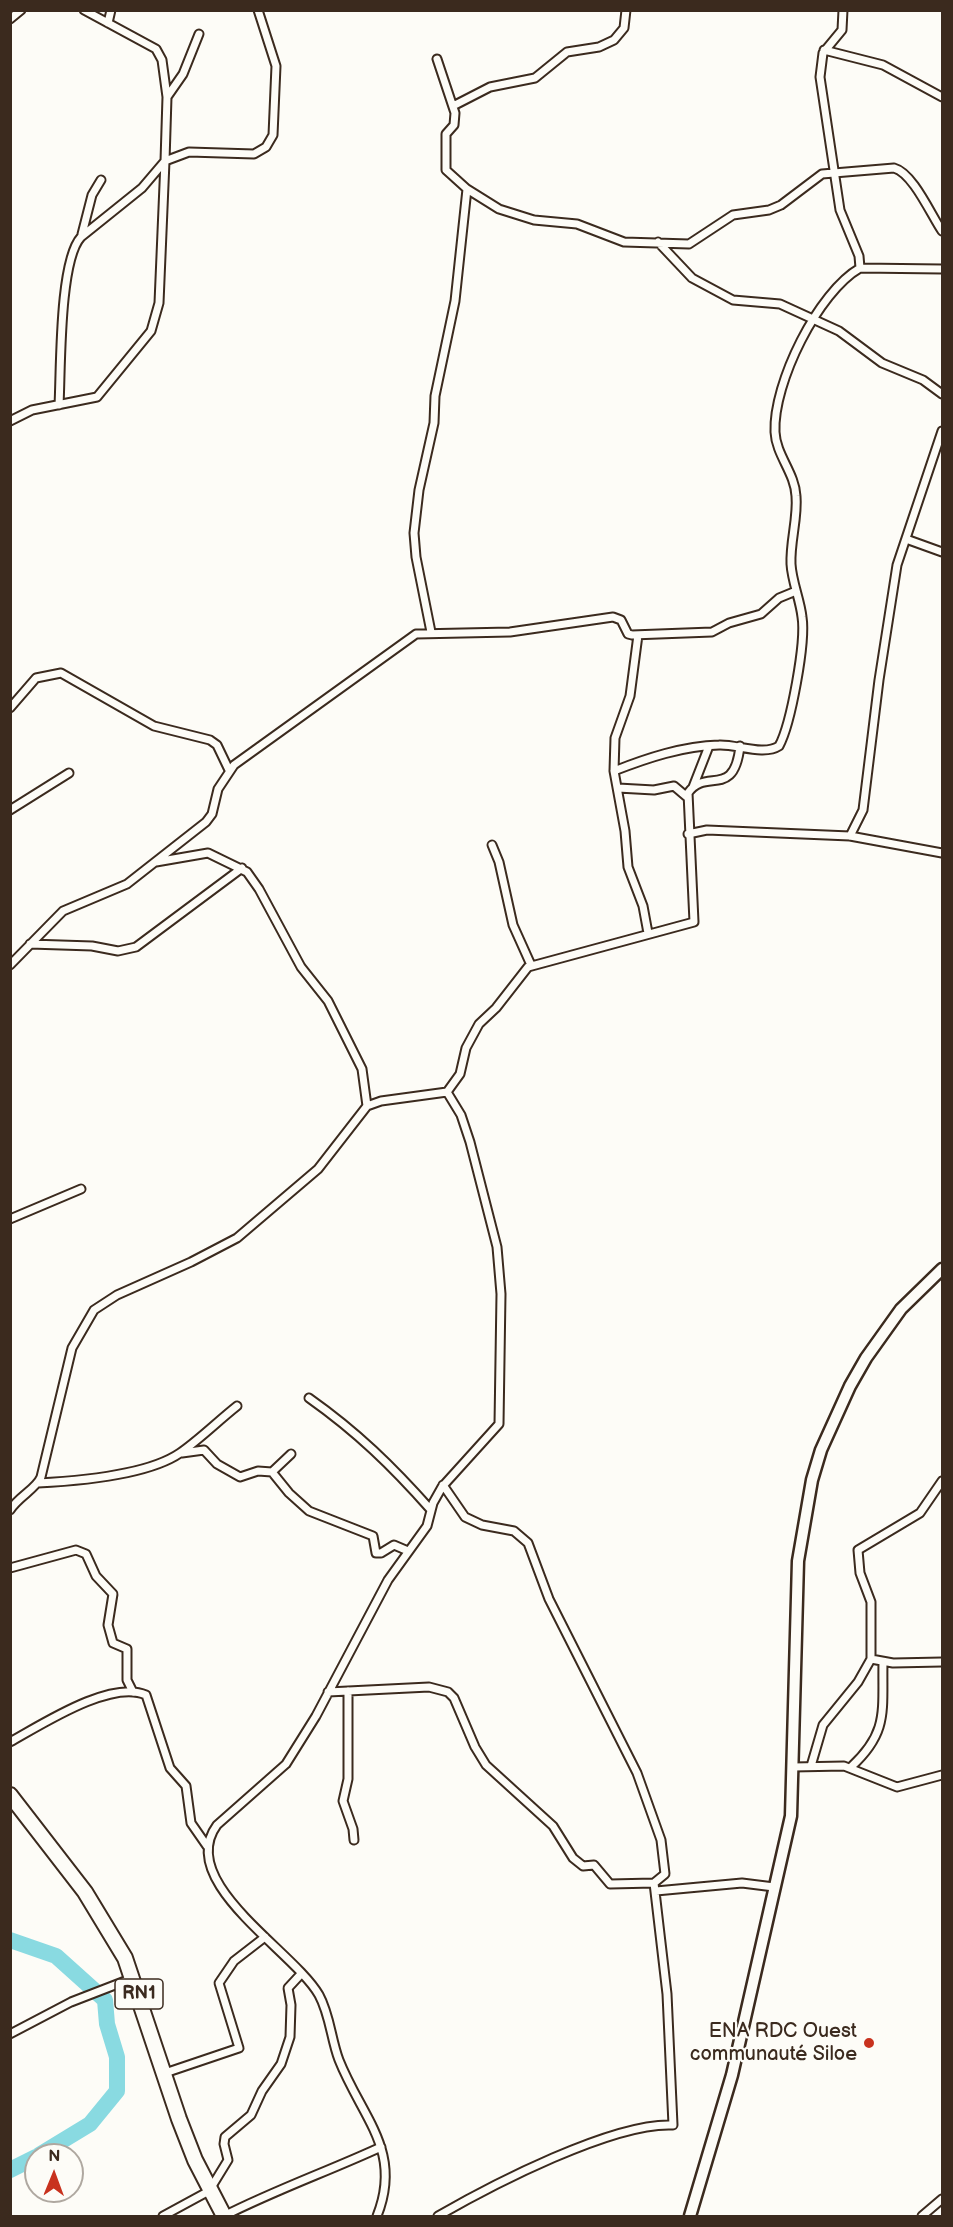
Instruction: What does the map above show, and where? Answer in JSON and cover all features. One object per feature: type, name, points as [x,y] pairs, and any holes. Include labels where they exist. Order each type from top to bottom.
[{"type":"highway","name":"RN1","points":[[10,1795],[84,1892],[116,1941],[134,1978],[162,2074],[209,2191],[224,2216]]},
{"type":"main road","points":[[690,2217],[732,2075],[791,1816],[798,1561],[805,1511],[821,1450],[850,1386],[866,1358],[901,1309],[942,1269]]},
{"type":"street","points":[[10,19],[21,10]]},
{"type":"street","points":[[10,421],[32,410],[96,397],[113,380],[154,323],[159,303],[167,97],[160,54],[84,10]]},
{"type":"street","points":[[108,23],[111,10]]},
{"type":"street","points":[[59,405],[63,307],[74,247],[81,237],[142,188],[165,161],[189,152],[254,154],[266,147],[273,135],[276,66],[258,10]]},
{"type":"street","points":[[453,106],[490,87],[535,78],[567,52],[599,47],[614,40],[624,28],[626,10]]},
{"type":"street","points":[[843,10],[842,30],[824,50],[820,77],[841,216],[859,256],[860,268]]},
{"type":"street","points":[[167,97],[183,74],[199,34]]},
{"type":"street","points":[[824,50],[883,65],[942,97]]},
{"type":"street","points":[[437,59],[453,106],[454,124],[446,134],[446,170],[466,189],[512,214],[534,220],[577,224],[616,240],[693,244],[733,215],[775,208],[815,177],[833,172],[889,168],[900,170],[920,194],[942,231]]},
{"type":"street","points":[[81,237],[92,195],[101,180]]},
{"type":"street","points":[[431,632],[416,557],[414,533],[419,490],[434,423],[435,396],[455,301],[466,189]]},
{"type":"street","points":[[658,242],[692,278],[733,300],[780,304],[844,334],[882,363],[923,380],[942,394]]},
{"type":"street","points":[[614,771],[647,759],[709,746],[774,749],[783,738],[802,636],[802,616],[791,562],[796,495],[777,442],[776,419],[786,374],[831,291],[860,268],[942,269]]},
{"type":"street","points":[[850,836],[863,810],[897,565],[942,431]]},
{"type":"street","points":[[906,539],[942,552]]},
{"type":"street","points":[[10,965],[71,905],[127,884],[210,818],[218,789],[229,771],[405,639],[416,634],[431,632],[501,633],[613,617],[621,620],[628,634],[712,632],[729,623],[762,614],[779,598],[796,591]]},
{"type":"street","points":[[638,635],[630,696],[615,738],[614,771],[628,867],[643,906],[648,933]]},
{"type":"street","points":[[10,708],[36,678],[61,673],[154,726],[210,740],[217,746],[229,771]]},
{"type":"street","points":[[38,1483],[55,1428],[72,1348],[94,1310],[117,1295],[191,1262],[237,1238],[318,1169],[367,1107],[381,1101],[447,1092],[460,1074],[466,1048],[479,1024],[531,965],[576,952],[625,942],[695,920],[687,797],[709,746]]},
{"type":"street","points":[[693,787],[730,775],[737,767],[740,746]]},
{"type":"street","points":[[10,810],[69,773]]},
{"type":"street","points":[[618,788],[654,790],[674,786],[687,797]]},
{"type":"street","points":[[688,834],[707,830],[850,836],[942,853]]},
{"type":"street","points":[[492,845],[499,862],[513,925],[531,965]]},
{"type":"street","points":[[152,863],[208,853],[242,868],[259,889],[302,967],[328,1001],[362,1068],[367,1107]]},
{"type":"street","points":[[30,944],[92,946],[118,951],[136,947],[242,868]]},
{"type":"street","points":[[377,2217],[387,2179],[387,2163],[342,2068],[318,1994],[217,1883],[207,1858],[207,1846],[210,1834],[217,1825],[259,1791],[286,1764],[328,1692],[388,1580],[427,1526],[430,1510],[443,1485],[499,1424],[501,1413],[501,1278],[498,1247],[470,1142],[461,1115],[447,1092]]},
{"type":"street","points":[[10,1219],[81,1189]]},
{"type":"street","points":[[309,1398],[349,1425],[375,1449],[430,1510]]},
{"type":"street","points":[[179,1454],[237,1406]]},
{"type":"street","points":[[10,1510],[19,1497],[38,1483],[84,1479],[139,1468],[179,1454],[204,1450],[217,1464],[238,1477],[258,1471],[273,1472],[291,1454]]},
{"type":"street","points":[[273,1472],[289,1493],[309,1511],[373,1536],[376,1553],[381,1553],[394,1545],[408,1551]]},
{"type":"street","points":[[811,1766],[822,1725],[858,1682],[871,1659],[871,1602],[860,1573],[858,1550],[920,1513],[942,1481]]},
{"type":"street","points":[[438,2217],[522,2172],[611,2136],[631,2130],[673,2125],[667,1994],[655,1887],[665,1874],[661,1840],[637,1773],[549,1599],[528,1543],[514,1531],[482,1526],[465,1517],[443,1485]]},
{"type":"street","points":[[10,1568],[76,1550],[86,1554],[96,1576],[113,1594],[108,1625],[113,1643],[127,1647],[127,1680],[133,1692]]},
{"type":"street","points":[[871,1659],[883,1662],[942,1662]]},
{"type":"street","points":[[851,1767],[872,1746],[881,1728],[883,1662]]},
{"type":"street","points":[[328,1692],[429,1687],[448,1692],[454,1698],[475,1747],[486,1766],[553,1826],[573,1858],[583,1866],[594,1864],[610,1884],[655,1887],[742,1883],[774,1887]]},
{"type":"street","points":[[348,1691],[348,1779],[343,1801],[353,1829],[354,1840]]},
{"type":"street","points":[[10,1742],[98,1698],[133,1692],[146,1695],[150,1700],[170,1768],[186,1786],[189,1819],[207,1846]]},
{"type":"street","points":[[793,1767],[851,1767],[897,1787],[942,1775]]},
{"type":"street","points":[[162,2074],[239,2048],[219,1983],[234,1961],[265,1937]]},
{"type":"street","points":[[163,2217],[209,2191],[227,2163],[225,2137],[251,2115],[262,2091],[281,2064],[290,2037],[291,2005],[288,1988],[301,1974]]},
{"type":"street","points":[[10,2034],[91,1995],[134,1978]]},
{"type":"street","points":[[224,2216],[287,2185],[329,2171],[381,2147]]},
{"type":"street","points":[[922,2217],[942,2199]]},
{"type":"waterway","points":[[10,1940],[56,1956],[105,2000],[107,2024],[117,2057],[117,2091],[90,2124],[59,2143]]},
{"type":"waterway","points":[[10,2170],[24,2163]]},
{"type":"place","name":"ENA RDC Ouest communauté Siloe","points":[[869,2043]]}]
